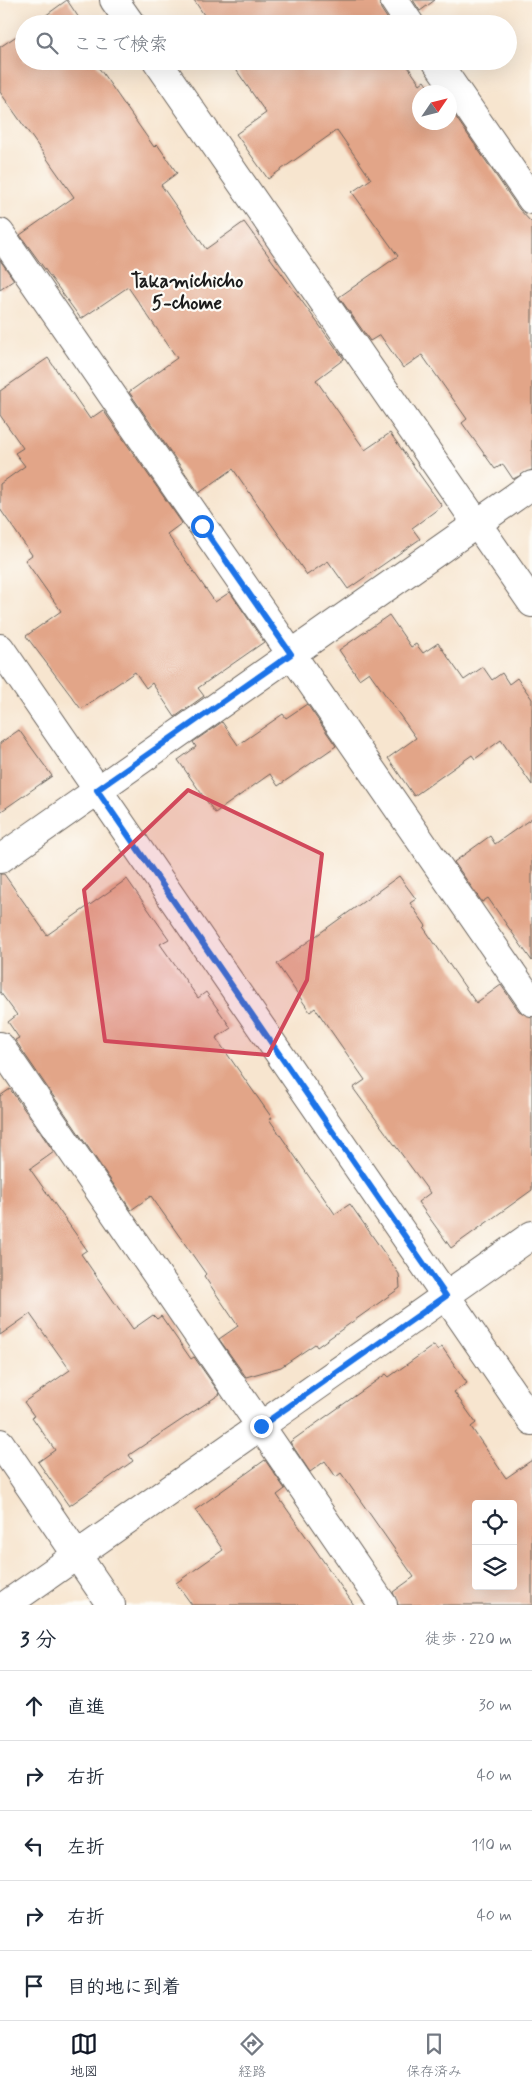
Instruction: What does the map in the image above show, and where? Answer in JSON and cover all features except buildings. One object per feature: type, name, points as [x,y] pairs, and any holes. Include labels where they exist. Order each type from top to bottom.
[{"type":"street","points":[[114,0],[125,15]]},
{"type":"street","points":[[394,0],[404,15]]},
{"type":"street","points":[[163,70],[532,603]]},
{"type":"street","points":[[442,70],[532,200]]},
{"type":"street","points":[[0,233],[532,1002]]},
{"type":"street","points":[[0,859],[532,485]]},
{"type":"street","points":[[0,648],[532,1421]]},
{"type":"street","points":[[0,1046],[383,1605]]},
{"type":"street","points":[[6,1605],[532,1235]]},
{"type":"street","points":[[0,1443],[112,1605]]},
{"type":"highlighted area","points":[[188,790],[322,854],[307,980],[268,1055],[105,1041],[84,890]]},
{"type":"district","name":"Takamichicho 5-chome","points":[[187,291]]},
{"type":"route","points":[[202,526],[291,654],[97,790],[446,1296],[261,1426]]}]
